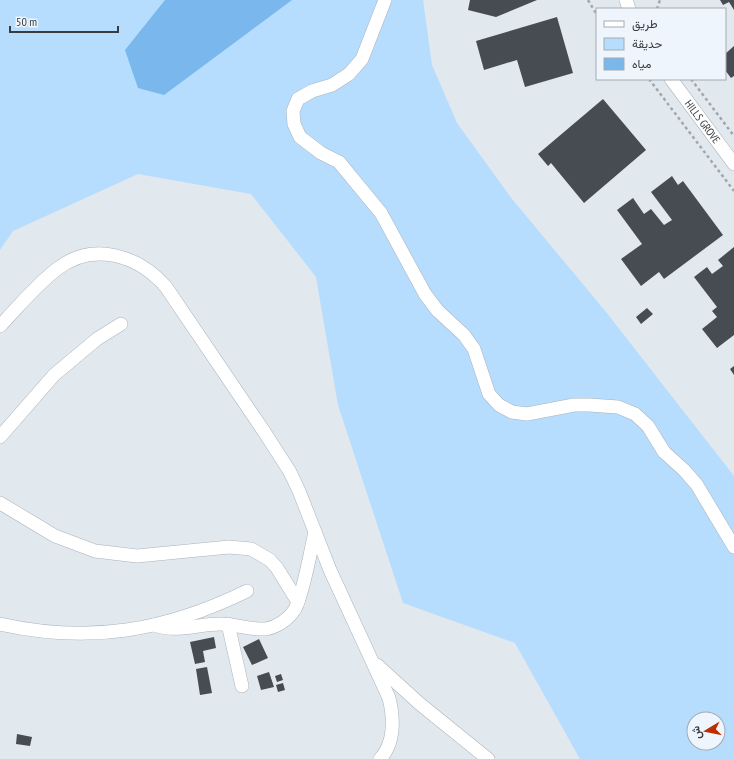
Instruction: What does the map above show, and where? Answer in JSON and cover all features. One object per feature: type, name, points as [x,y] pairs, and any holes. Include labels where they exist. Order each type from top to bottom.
[{"type":"street","points":[[385,0],[362,59],[350,74],[332,85],[312,91],[298,100],[294,111],[294,124],[300,137],[320,153],[339,162],[381,213],[426,294],[437,310],[464,335],[474,349],[489,394],[499,405],[512,412],[527,414],[567,406],[589,405],[618,407],[635,414],[648,426],[664,452],[684,470],[697,485],[734,547]]},
{"type":"street","name":"HILLS GROVE","points":[[672,80],[734,164]]},
{"type":"street","points":[[0,326],[57,269],[70,261],[85,256],[100,254],[115,255],[130,259],[144,266],[156,275],[166,287],[278,452],[299,491],[343,600],[373,661],[389,698],[392,710],[390,740],[380,759]]},
{"type":"street","points":[[0,437],[54,375],[97,339],[121,324]]},
{"type":"street","points":[[0,503],[55,536],[95,551],[137,556],[229,547],[251,549],[270,560],[277,568],[298,602]]},
{"type":"street","points":[[152,625],[171,629],[228,624],[258,629],[275,626],[290,617],[298,602],[315,532]]},
{"type":"street","points":[[0,624],[37,632],[77,635],[117,632],[152,625],[203,610],[247,590]]},
{"type":"street","points":[[228,624],[242,686]]},
{"type":"street","points":[[373,661],[426,709],[488,759]]},
{"type":"path","points":[[588,0],[596,13]]},
{"type":"path","points":[[650,80],[734,191]]},
{"type":"path","points":[[692,80],[734,136]]},
{"type":"green space","points":[[0,0],[423,0],[432,65],[457,123],[512,199],[606,312],[734,476],[734,759],[580,759],[515,643],[403,603],[338,405],[316,277],[251,194],[138,174],[13,231],[0,250]]},
{"type":"water","points":[[165,0],[292,0],[164,95],[138,88],[125,50]]},
{"type":"building","points":[[470,0],[537,0],[496,17],[468,10]]},
{"type":"building","points":[[720,0],[734,0],[734,10],[729,2],[723,5]]},
{"type":"building","points":[[557,17],[573,73],[525,87],[517,60],[484,70],[476,41]]},
{"type":"building","points":[[734,46],[734,76],[731,78],[726,71],[726,53]]},
{"type":"building","points":[[603,99],[646,150],[584,203],[551,163],[548,166],[538,154]]},
{"type":"building","points":[[672,176],[678,185],[683,181],[723,235],[664,279],[659,272],[641,286],[621,259],[642,244],[617,210],[633,198],[644,214],[651,209],[664,225],[672,220],[651,192]]},
{"type":"building","points":[[734,247],[734,335],[717,348],[702,329],[717,317],[712,311],[717,307],[694,277],[707,267],[712,274],[723,266],[718,260]]},
{"type":"building","points":[[647,308],[653,314],[641,324],[636,317]]},
{"type":"building","points":[[734,366],[734,375],[730,369]]},
{"type":"building","points":[[214,637],[216,648],[203,651],[205,662],[195,664],[190,642]]},
{"type":"building","points":[[259,639],[268,658],[252,665],[243,647]]},
{"type":"building","points":[[207,667],[212,693],[200,695],[196,669]]},
{"type":"building","points":[[269,672],[274,687],[261,690],[257,676]]},
{"type":"building","points":[[281,674],[283,680],[277,682],[275,676]]},
{"type":"building","points":[[283,683],[285,690],[278,692],[276,685]]},
{"type":"building","points":[[17,734],[32,737],[30,746],[16,744]]}]
